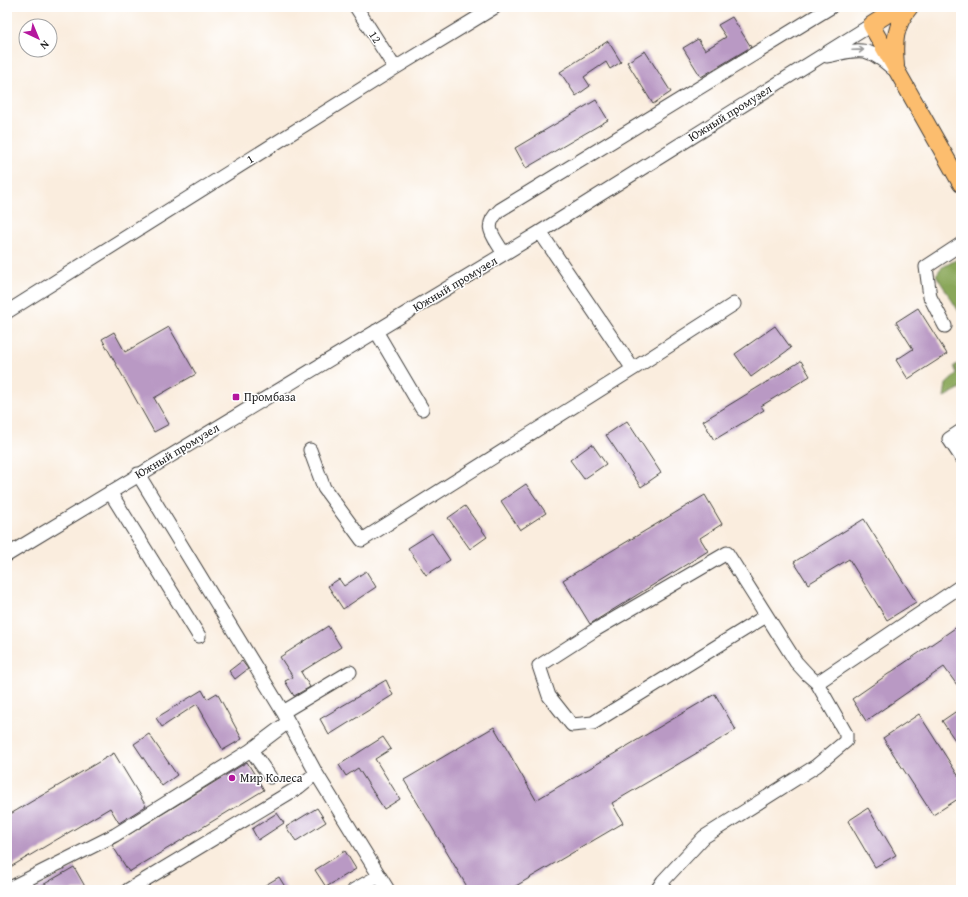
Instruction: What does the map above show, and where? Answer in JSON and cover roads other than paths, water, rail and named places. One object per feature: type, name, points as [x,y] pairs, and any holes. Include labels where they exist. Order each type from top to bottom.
[{"type":"main road","name":"Южный промузел","points":[[871,25],[899,7]]},
{"type":"main road","points":[[896,71],[894,40],[896,30],[910,7]]},
{"type":"main road","points":[[871,25],[961,184]]},
{"type":"street","name":"12","points":[[356,7],[395,68]]},
{"type":"street","name":"1","points":[[7,312],[395,68],[495,7]]},
{"type":"street","points":[[504,254],[490,229],[490,223],[493,217],[500,210],[831,7]]},
{"type":"street","name":"Южный промузел","points":[[7,555],[138,474],[540,232],[871,25]]},
{"type":"street","points":[[820,57],[855,50],[865,50],[880,57],[896,71]]},
{"type":"street","points":[[540,232],[633,369]]},
{"type":"street","points":[[945,326],[930,297],[926,267],[961,244]]},
{"type":"street","points":[[310,450],[324,488],[362,540],[734,304]]},
{"type":"street","points":[[376,331],[422,409]]},
{"type":"street","points":[[961,431],[949,439],[961,457]]},
{"type":"street","points":[[138,474],[286,717],[316,773],[388,890]]},
{"type":"street","points":[[110,492],[199,636]]},
{"type":"street","points":[[657,890],[662,881],[704,837],[816,766],[846,741],[846,734],[817,683],[796,662],[727,553],[595,630],[538,666],[549,696],[572,725],[593,723],[766,616]]},
{"type":"street","points":[[817,683],[961,586]]},
{"type":"street","points":[[10,888],[115,835],[252,750],[286,717],[350,672]]},
{"type":"street","points":[[252,750],[270,777]]},
{"type":"street","points":[[128,890],[299,787],[316,773]]},
{"type":"street","points":[[354,890],[379,876]]},
{"type":"place","name":"Промбаза","points":[[236,397]]},
{"type":"place","name":"Мир Колеса","points":[[232,778]]}]
